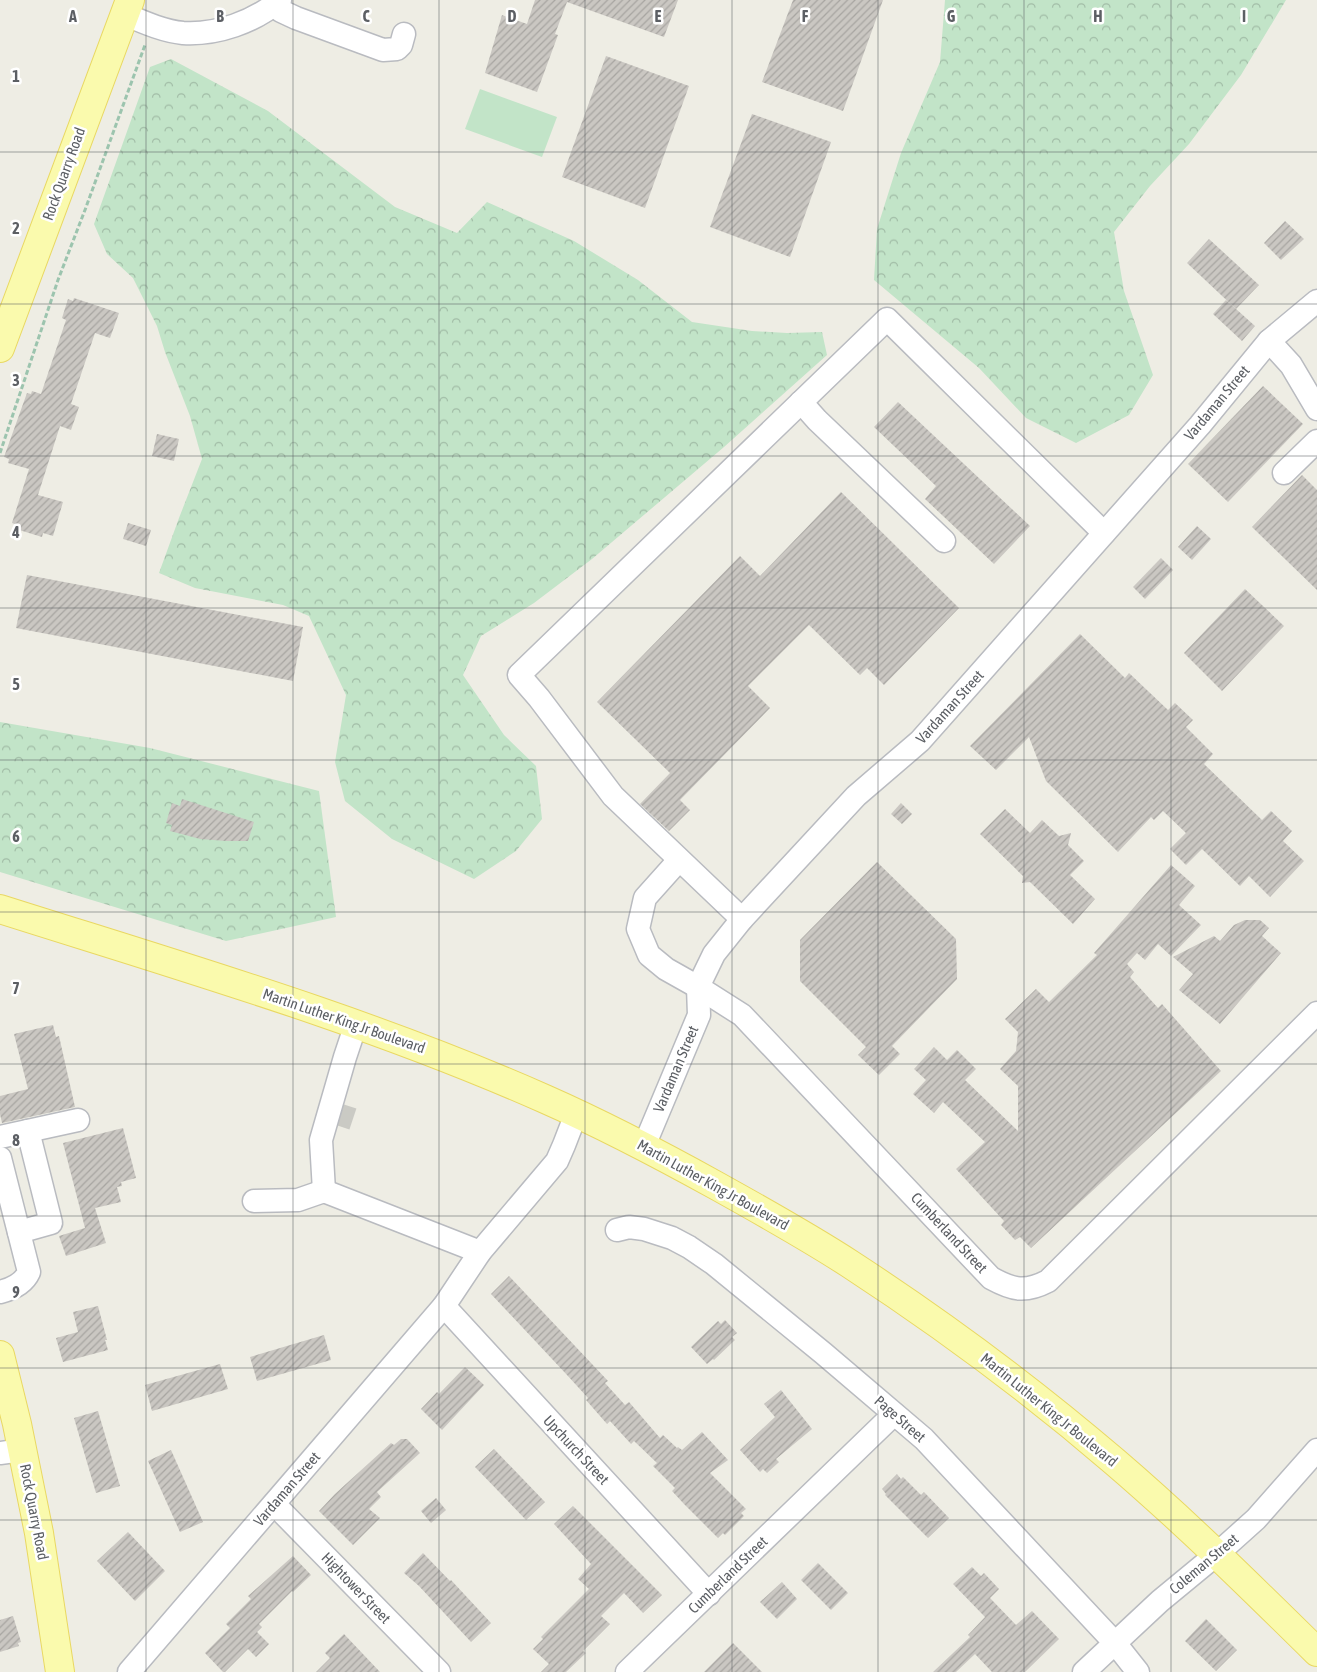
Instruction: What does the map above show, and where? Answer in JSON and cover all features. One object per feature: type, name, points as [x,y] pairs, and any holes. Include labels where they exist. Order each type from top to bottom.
[{"type":"main road","name":"Rock Quarry Road","points":[[0,348],[127,7]]},
{"type":"main road","name":"Martin Luther King Jr Boulevard","points":[[0,909],[356,1024],[463,1064],[644,1146],[771,1216],[849,1263],[937,1324],[1097,1447],[1217,1554],[1317,1652]]},
{"type":"main road","name":"Rock Quarry Road","points":[[0,1355],[11,1451],[39,1533],[60,1672]]},
{"type":"street","points":[[127,7],[153,25],[182,33],[226,28],[266,12],[277,2],[281,11],[296,18],[384,50],[397,49],[401,45],[404,34]]},
{"type":"street","name":"Vardaman Street","points":[[644,1146],[699,1015],[698,987],[714,954],[742,919],[856,796],[920,741],[1200,425],[1269,341],[1317,301]]},
{"type":"street","points":[[742,919],[613,796],[539,698],[519,675],[887,319],[1104,533]]},
{"type":"street","points":[[1269,341],[1291,365],[1317,410]]},
{"type":"street","points":[[801,402],[944,541]]},
{"type":"street","points":[[1284,473],[1317,441]]},
{"type":"street","name":"Cumberland Street","points":[[679,860],[645,898],[638,929],[649,955],[666,969],[742,1014],[991,1278],[1005,1286],[1021,1290],[1036,1287],[1048,1280],[1317,1013]]},
{"type":"street","points":[[324,1191],[321,1140],[356,1024]]},
{"type":"street","points":[[321,1140],[336,1129],[343,1116],[347,1099],[337,1083]]},
{"type":"street","name":"Vardaman Street","points":[[129,1672],[444,1306],[480,1252],[557,1161],[576,1114]]},
{"type":"street","points":[[0,1137],[78,1120]]},
{"type":"street","points":[[11,1223],[51,1223],[28,1131]]},
{"type":"street","points":[[0,1158],[11,1223],[29,1272],[26,1278],[11,1289],[0,1292]]},
{"type":"street","points":[[254,1201],[298,1200],[324,1191],[480,1252]]},
{"type":"street","name":"Page Street","points":[[617,1230],[629,1227],[644,1228],[672,1238],[714,1264],[924,1439],[1115,1643],[1138,1672]]},
{"type":"street","name":"Upchurch Street","points":[[444,1306],[709,1594]]},
{"type":"street","name":"Cumberland Street","points":[[627,1672],[894,1414]]},
{"type":"street","name":"Coleman Street","points":[[1084,1672],[1160,1601],[1256,1519],[1317,1450]]},
{"type":"street","name":"Hightower Street","points":[[274,1504],[439,1672]]},
{"type":"path","points":[[0,453],[58,280],[153,25]]},
{"type":"green space","points":[[945,0],[1286,0],[1241,75],[1189,144],[1150,186],[1114,232],[1124,291],[1153,375],[1129,415],[1076,443],[1026,418],[979,368],[874,280],[877,229],[901,153],[940,62]]},
{"type":"green space","points":[[171,59],[268,111],[395,207],[457,233],[487,202],[574,241],[638,280],[692,322],[752,331],[822,332],[827,355],[724,447],[592,559],[534,603],[481,636],[463,675],[504,735],[536,766],[542,819],[516,851],[474,879],[392,839],[345,801],[335,762],[346,695],[309,616],[283,605],[195,588],[159,573],[202,459],[190,416],[157,326],[133,278],[107,254],[94,224],[150,67]]},
{"type":"green space","points":[[480,89],[557,117],[542,157],[465,129]]},
{"type":"green space","points":[[0,722],[150,748],[319,791],[336,917],[226,941],[0,872]]},
{"type":"building","points":[[535,0],[678,0],[664,37],[567,2],[555,34],[558,35],[537,92],[485,73],[502,15],[527,24]]},
{"type":"building","points":[[793,0],[883,0],[843,111],[762,82]]},
{"type":"building","points":[[606,56],[689,86],[645,208],[562,177]]},
{"type":"building","points":[[752,114],[831,142],[790,257],[710,227]]},
{"type":"building","points":[[1285,221],[1304,239],[1281,260],[1264,243]]},
{"type":"building","points":[[1209,239],[1259,285],[1236,309],[1187,263]]},
{"type":"building","points":[[74,298],[119,313],[110,338],[95,333],[71,404],[79,407],[71,430],[60,426],[38,495],[63,502],[53,536],[43,533],[42,537],[16,529],[17,525],[12,523],[29,469],[8,463],[9,459],[4,457],[27,393],[31,394],[32,391],[41,394],[66,320],[62,318],[68,299],[73,301]]},
{"type":"building","points":[[1226,300],[1255,326],[1242,341],[1213,314]]},
{"type":"building","points":[[1263,386],[1303,424],[1228,502],[1188,464]]},
{"type":"building","points":[[898,402],[1030,526],[994,564],[925,499],[936,486],[874,427]]},
{"type":"building","points":[[157,434],[179,439],[174,461],[152,456]]},
{"type":"building","points":[[1302,475],[1317,490],[1317,590],[1252,527]]},
{"type":"building","points":[[841,492],[959,608],[884,685],[867,668],[860,675],[809,625],[748,686],[770,708],[680,800],[690,810],[669,831],[640,804],[670,773],[597,702],[740,556],[760,576]]},
{"type":"building","points":[[128,523],[151,530],[146,546],[123,539]]},
{"type":"building","points":[[1197,526],[1211,539],[1192,560],[1178,547]]},
{"type":"building","points":[[1161,558],[1173,570],[1145,599],[1133,587]]},
{"type":"building","points":[[27,575],[303,627],[293,681],[16,628]]},
{"type":"building","points":[[1245,589],[1284,626],[1222,691],[1184,653]]},
{"type":"building","points":[[1080,634],[1125,678],[1129,673],[1168,710],[1175,703],[1193,720],[1186,727],[1213,754],[1204,764],[1262,820],[1271,811],[1292,831],[1283,841],[1304,861],[1270,897],[1249,876],[1240,886],[1202,849],[1186,865],[1170,849],[1186,833],[1163,811],[1154,820],[1151,817],[1118,852],[1046,781],[1029,737],[996,770],[970,746]]},
{"type":"building","points":[[182,799],[254,822],[248,841],[200,839],[170,831],[172,825],[166,823],[172,803],[180,806]]},
{"type":"building","points":[[901,803],[912,814],[902,824],[891,814]]},
{"type":"building","points":[[1005,809],[1030,833],[1042,820],[1059,836],[1071,833],[1068,845],[1084,861],[1070,875],[1095,899],[1073,924],[1030,882],[1022,883],[1023,876],[980,834]]},
{"type":"building","points":[[877,862],[956,939],[957,979],[892,1046],[900,1054],[879,1075],[858,1055],[866,1047],[800,981],[800,940]]},
{"type":"building","points":[[1171,865],[1195,886],[1179,905],[1201,925],[1171,956],[1158,944],[1145,960],[1137,953],[1127,964],[1134,972],[1130,977],[1158,1008],[1162,1004],[1221,1071],[1031,1248],[1020,1237],[1015,1240],[1001,1225],[1004,1221],[956,1169],[985,1142],[943,1102],[934,1113],[913,1094],[926,1080],[914,1069],[934,1047],[947,1060],[957,1050],[976,1069],[965,1080],[1018,1131],[1018,1086],[1000,1069],[1016,1051],[1018,1032],[1005,1019],[1036,989],[1049,1002],[1097,955],[1094,953]]},
{"type":"building","points":[[1245,920],[1260,920],[1269,928],[1262,936],[1281,953],[1220,1024],[1179,990],[1193,974],[1173,957],[1214,936],[1220,941],[1234,925]]},
{"type":"building","points":[[53,1025],[56,1037],[59,1036],[75,1107],[2,1123],[0,1096],[28,1089],[14,1034]]},
{"type":"building","points":[[123,1128],[136,1178],[121,1182],[122,1186],[117,1187],[121,1202],[95,1208],[106,1243],[66,1256],[59,1236],[85,1228],[63,1143]]},
{"type":"building","points":[[509,1276],[608,1381],[605,1383],[625,1405],[629,1402],[660,1438],[663,1435],[677,1448],[682,1450],[702,1432],[728,1460],[710,1473],[746,1509],[741,1513],[744,1516],[725,1535],[723,1533],[718,1538],[684,1504],[672,1491],[675,1488],[653,1466],[657,1463],[634,1441],[631,1444],[610,1421],[607,1424],[586,1400],[588,1398],[491,1294]]},
{"type":"building","points":[[98,1306],[108,1350],[63,1362],[56,1338],[78,1332],[73,1312]]},
{"type":"building","points":[[725,1320],[737,1333],[732,1337],[735,1340],[714,1360],[707,1364],[691,1347],[718,1321],[721,1324]]},
{"type":"building","points":[[324,1335],[331,1360],[257,1381],[250,1357]]},
{"type":"building","points":[[220,1364],[228,1389],[152,1411],[145,1385]]},
{"type":"building","points":[[465,1367],[484,1385],[442,1430],[421,1409],[437,1392],[439,1394]]},
{"type":"building","points":[[781,1390],[812,1429],[776,1459],[779,1462],[767,1473],[763,1469],[760,1472],[740,1450],[775,1417],[764,1404]]},
{"type":"building","points":[[98,1411],[120,1486],[96,1493],[74,1418]]},
{"type":"building","points":[[401,1439],[407,1439],[420,1453],[377,1492],[381,1497],[369,1509],[380,1518],[353,1545],[319,1511],[391,1443],[394,1445]]},
{"type":"building","points":[[494,1449],[545,1502],[526,1520],[475,1467]]},
{"type":"building","points":[[171,1450],[203,1522],[180,1532],[148,1461]]},
{"type":"building","points":[[897,1474],[901,1479],[903,1477],[921,1495],[924,1492],[949,1518],[928,1538],[885,1495],[882,1489]]},
{"type":"building","points":[[436,1498],[446,1510],[431,1523],[421,1511]]},
{"type":"building","points":[[573,1506],[662,1595],[643,1613],[624,1593],[601,1616],[610,1624],[583,1651],[586,1653],[566,1672],[541,1672],[549,1664],[533,1649],[543,1639],[541,1637],[589,1589],[578,1579],[591,1564],[554,1524]]},
{"type":"building","points":[[128,1532],[165,1571],[135,1601],[97,1561]]},
{"type":"building","points":[[423,1553],[491,1623],[471,1642],[419,1586],[404,1573]]},
{"type":"building","points":[[293,1556],[311,1575],[259,1624],[262,1627],[257,1632],[269,1644],[256,1657],[248,1649],[223,1672],[205,1653],[230,1628],[226,1624],[251,1599],[248,1596]]},
{"type":"building","points":[[818,1563],[848,1593],[831,1610],[801,1580]]},
{"type":"building","points":[[972,1567],[981,1576],[984,1573],[999,1589],[990,1598],[1016,1625],[1032,1611],[1059,1639],[1025,1672],[992,1672],[975,1654],[956,1672],[933,1672],[970,1637],[968,1635],[985,1617],[953,1584]]},
{"type":"building","points":[[782,1582],[797,1599],[777,1619],[760,1602]]},
{"type":"building","points":[[13,1616],[21,1642],[18,1643],[19,1646],[0,1652],[0,1620]]},
{"type":"building","points":[[1206,1619],[1237,1650],[1216,1671],[1185,1641]]},
{"type":"building","points":[[344,1634],[380,1672],[316,1672],[330,1658],[325,1653]]},
{"type":"building","points":[[733,1643],[762,1672],[704,1672]]},
{"type":"tunnel","points":[[339,1126],[346,1105]]}]
